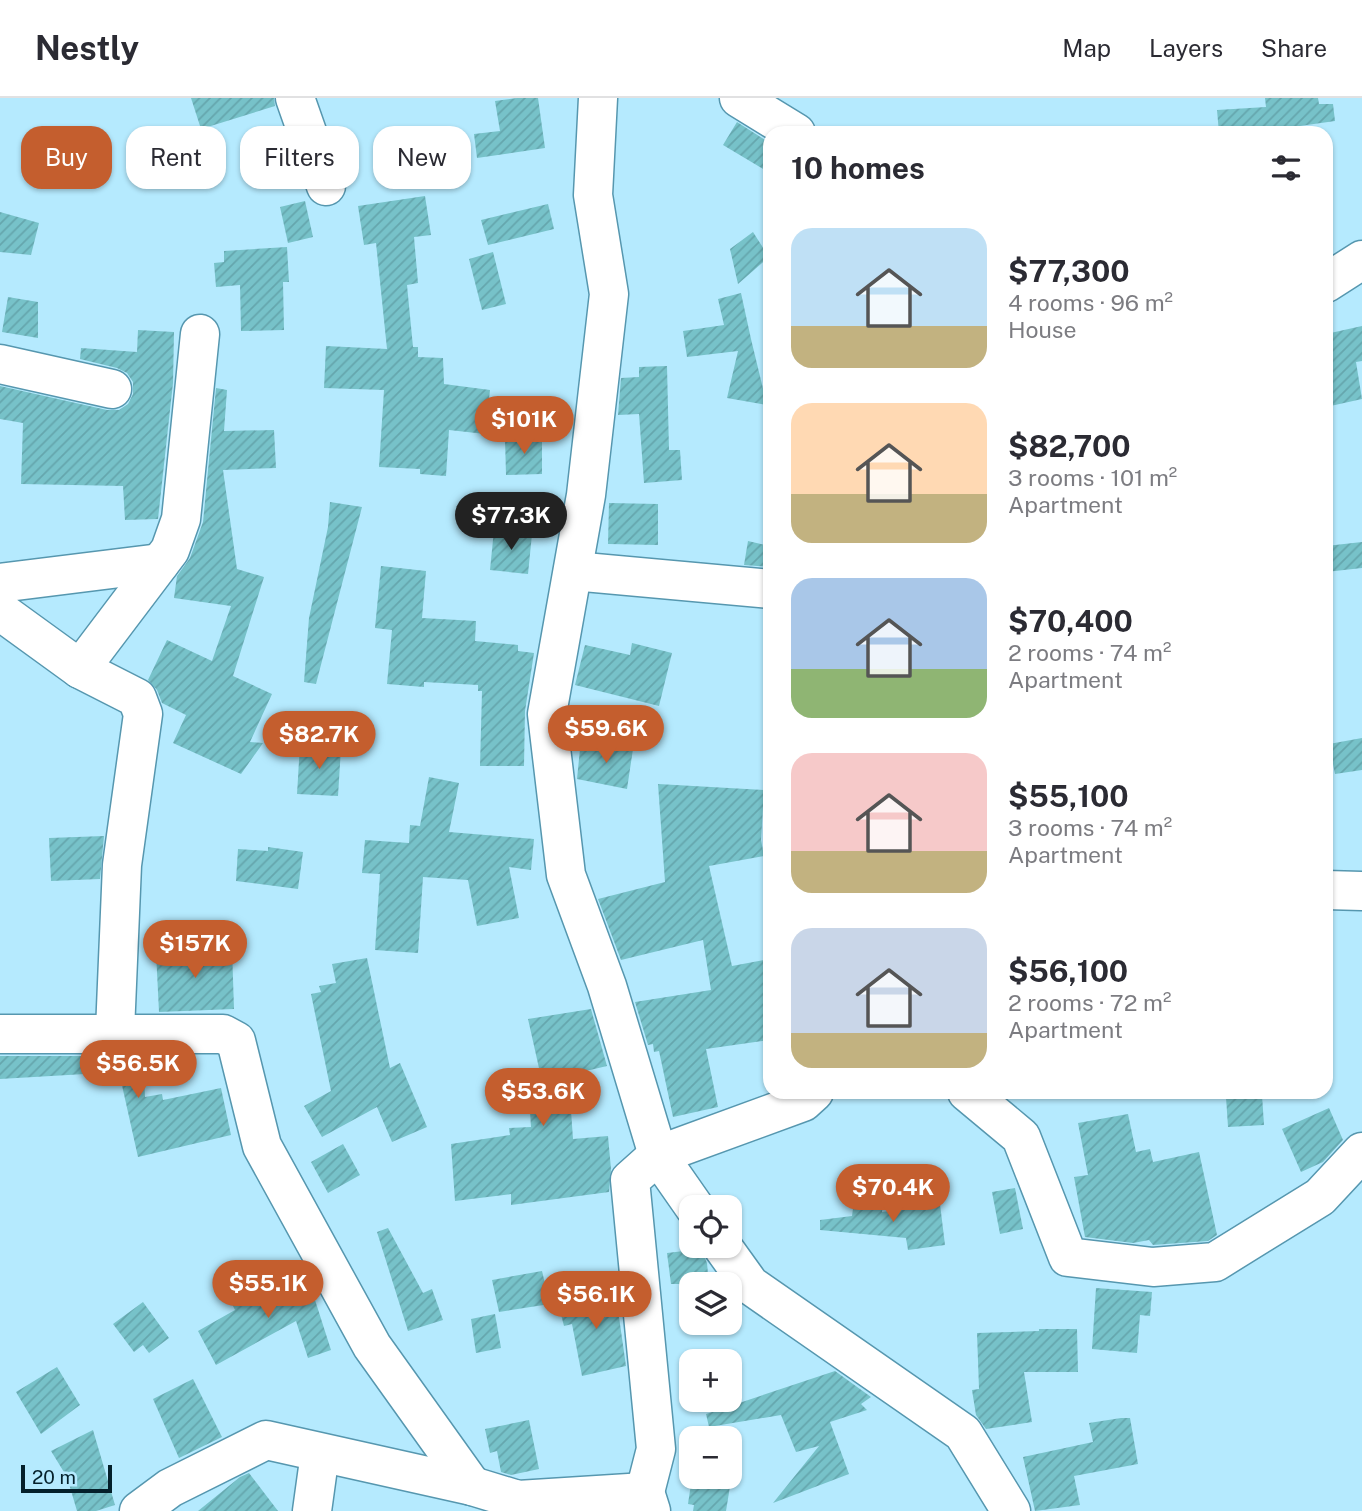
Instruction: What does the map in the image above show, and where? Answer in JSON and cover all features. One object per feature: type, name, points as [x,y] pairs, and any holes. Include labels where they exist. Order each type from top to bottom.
[{"type":"street","points":[[295,98],[305,126]]},
{"type":"street","points":[[598,98],[593,195],[609,294],[586,495],[547,714],[566,875],[607,986],[658,1155],[686,1195]]},
{"type":"street","points":[[739,98],[785,126]]},
{"type":"street","points":[[1333,279],[1362,260]]},
{"type":"street","points":[[80,669],[170,550],[181,519],[200,334]]},
{"type":"street","points":[[0,364],[112,389]]},
{"type":"street","points":[[0,583],[160,563]]},
{"type":"street","points":[[573,571],[763,588]]},
{"type":"street","points":[[0,611],[80,669],[137,698],[143,714],[122,865],[115,1031]]},
{"type":"street","points":[[1333,890],[1362,891]]},
{"type":"street","points":[[0,1034],[115,1031],[223,1034],[236,1041],[262,1146],[372,1346],[472,1486]]},
{"type":"street","points":[[139,1511],[170,1488],[267,1440],[472,1486],[518,1500],[648,1501],[656,1449],[630,1180],[658,1155],[806,1099]]},
{"type":"street","points":[[975,1099],[1021,1137],[1068,1257],[1153,1267],[1215,1262],[1320,1197],[1362,1152]]},
{"type":"street","points":[[731,1258],[750,1285],[963,1433],[1011,1511]]},
{"type":"street","points":[[312,1511],[320,1453]]},
{"type":"building","points":[[191,98],[274,98],[275,106],[211,126],[200,126]]},
{"type":"building","points":[[538,98],[545,148],[477,158],[474,134],[500,131],[495,101]]},
{"type":"building","points":[[1265,98],[1318,98],[1319,104],[1333,104],[1335,121],[1300,126],[1218,126],[1217,110],[1266,107]]},
{"type":"building","points":[[737,122],[763,139],[763,169],[723,145]]},
{"type":"building","points":[[425,196],[431,235],[414,237],[418,283],[407,285],[413,347],[418,347],[418,357],[443,358],[444,384],[490,390],[485,434],[449,430],[446,476],[420,474],[420,469],[379,467],[384,390],[324,388],[326,346],[387,349],[376,243],[364,245],[358,206]]},
{"type":"building","points":[[305,201],[313,237],[288,243],[280,207]]},
{"type":"building","points":[[548,204],[554,229],[488,245],[481,220]]},
{"type":"building","points":[[0,212],[39,223],[31,255],[0,252]]},
{"type":"building","points":[[753,232],[763,248],[763,262],[738,284],[730,249]]},
{"type":"building","points":[[287,247],[289,282],[283,282],[284,330],[241,331],[240,285],[216,287],[214,263],[224,262],[224,251]]},
{"type":"building","points":[[493,252],[506,304],[482,310],[469,259]]},
{"type":"building","points":[[741,293],[763,388],[763,404],[727,398],[738,351],[687,357],[683,331],[724,325],[718,299]]},
{"type":"building","points":[[8,297],[38,302],[38,338],[2,332]]},
{"type":"building","points":[[1362,326],[1362,361],[1356,362],[1362,399],[1333,405],[1333,332]]},
{"type":"building","points":[[138,330],[174,332],[173,383],[158,519],[125,520],[123,486],[21,484],[23,423],[0,419],[0,386],[107,410],[119,410],[128,404],[133,394],[133,382],[127,373],[117,368],[80,359],[81,348],[137,352]]},
{"type":"building","points":[[667,366],[669,450],[680,450],[682,480],[644,483],[639,414],[618,415],[621,378],[639,377],[639,367]]},
{"type":"building","points":[[216,388],[227,390],[224,431],[274,430],[276,468],[223,470],[237,569],[264,577],[233,676],[272,694],[250,742],[263,743],[241,774],[173,743],[186,715],[162,703],[157,690],[148,680],[167,640],[212,661],[231,606],[174,598],[177,576],[190,558],[203,522]]},
{"type":"building","points":[[505,438],[542,438],[542,474],[506,475]]},
{"type":"building","points":[[330,502],[362,507],[316,684],[304,682],[309,618],[328,527]]},
{"type":"building","points":[[609,503],[658,504],[658,545],[608,544]]},
{"type":"building","points":[[494,530],[532,534],[528,574],[490,570]]},
{"type":"building","points":[[748,541],[763,544],[763,566],[744,565]]},
{"type":"building","points":[[1362,542],[1362,568],[1333,571],[1333,545]]},
{"type":"building","points":[[381,566],[426,571],[422,618],[476,621],[475,641],[518,645],[518,651],[534,653],[525,711],[524,766],[480,766],[482,691],[478,691],[478,685],[424,682],[424,687],[387,684],[392,630],[375,628]]},
{"type":"building","points":[[632,643],[672,653],[659,706],[575,685],[585,645],[630,655]]},
{"type":"building","points":[[1362,738],[1362,770],[1335,774],[1333,743]]},
{"type":"building","points":[[593,741],[633,749],[627,789],[577,779],[580,749],[591,751]]},
{"type":"building","points":[[300,745],[341,748],[338,796],[297,794]]},
{"type":"building","points":[[429,777],[459,783],[449,832],[534,839],[531,870],[509,867],[519,918],[477,926],[468,880],[423,877],[418,953],[375,950],[380,874],[362,873],[365,840],[409,843],[410,825],[420,826]]},
{"type":"building","points":[[658,784],[763,790],[763,856],[709,866],[732,966],[763,960],[763,1041],[706,1049],[718,1107],[673,1117],[659,1051],[654,1052],[653,1044],[648,1045],[635,1002],[711,990],[703,940],[621,960],[598,899],[665,882]]},
{"type":"building","points":[[104,836],[100,879],[51,881],[49,838]]},
{"type":"building","points":[[268,847],[303,852],[298,889],[236,881],[238,849],[268,851]]},
{"type":"building","points":[[232,949],[234,1009],[159,1012],[156,952]]},
{"type":"building","points":[[367,958],[390,1068],[400,1063],[427,1127],[392,1142],[377,1107],[322,1137],[304,1106],[331,1091],[311,994],[321,992],[319,986],[336,983],[332,964]]},
{"type":"building","points":[[591,1009],[607,1066],[573,1074],[574,1081],[569,1082],[573,1139],[608,1136],[611,1169],[609,1192],[511,1205],[511,1194],[455,1201],[451,1144],[510,1135],[509,1128],[531,1127],[529,1096],[545,1095],[528,1019]]},
{"type":"building","points":[[0,1056],[143,1056],[145,1097],[162,1094],[163,1100],[221,1088],[231,1135],[138,1157],[119,1072],[0,1079]]},
{"type":"building","points":[[1226,1099],[1262,1099],[1264,1125],[1228,1127]]},
{"type":"building","points":[[1329,1108],[1343,1140],[1323,1162],[1301,1172],[1282,1129]]},
{"type":"building","points":[[1128,1114],[1136,1152],[1150,1149],[1153,1162],[1199,1152],[1217,1235],[1208,1241],[1153,1245],[1149,1240],[1133,1243],[1085,1237],[1074,1177],[1088,1175],[1078,1123]]},
{"type":"building","points":[[343,1144],[360,1175],[328,1193],[311,1162]]},
{"type":"building","points":[[1015,1188],[1023,1229],[1000,1234],[992,1192]]},
{"type":"building","points":[[854,1201],[883,1204],[882,1212],[940,1204],[945,1245],[908,1250],[906,1238],[820,1230],[820,1220],[852,1216]]},
{"type":"building","points":[[388,1228],[423,1293],[432,1289],[443,1320],[408,1331],[377,1232]]},
{"type":"building","points":[[679,1252],[679,1258],[705,1258],[708,1272],[679,1272],[679,1284],[671,1284],[667,1253]]},
{"type":"building","points":[[542,1271],[550,1304],[499,1312],[492,1280]]},
{"type":"building","points":[[307,1275],[331,1350],[308,1358],[296,1321],[216,1365],[198,1331],[235,1310],[232,1304],[254,1291]]},
{"type":"building","points":[[1096,1288],[1152,1292],[1150,1316],[1140,1315],[1137,1353],[1092,1349]]},
{"type":"building","points":[[615,1289],[626,1366],[582,1376],[572,1324],[564,1326],[558,1303]]},
{"type":"building","points":[[143,1302],[169,1338],[149,1353],[143,1345],[134,1352],[113,1324]]},
{"type":"building","points":[[495,1314],[501,1348],[476,1353],[471,1319]]},
{"type":"building","points":[[1077,1329],[1078,1372],[1024,1372],[1032,1422],[986,1429],[976,1415],[972,1390],[979,1389],[977,1333]]},
{"type":"building","points":[[57,1367],[80,1405],[41,1434],[16,1392]]},
{"type":"building","points":[[835,1371],[871,1397],[861,1404],[867,1410],[830,1422],[849,1474],[773,1503],[819,1446],[796,1452],[781,1415],[709,1426],[706,1414],[742,1412],[742,1402]]},
{"type":"building","points":[[193,1379],[222,1437],[179,1458],[153,1399]]},
{"type":"building","points":[[1130,1418],[1138,1464],[1074,1476],[1080,1505],[1035,1511],[1023,1457],[1093,1442],[1089,1423]]},
{"type":"building","points":[[529,1420],[539,1469],[511,1475],[501,1472],[497,1451],[490,1453],[485,1429]]},
{"type":"building","points":[[93,1430],[115,1505],[96,1511],[77,1511],[67,1477],[51,1451]]},
{"type":"building","points":[[249,1473],[278,1511],[198,1511],[240,1477]]},
{"type":"building","points":[[690,1489],[730,1489],[726,1511],[693,1511],[694,1505],[688,1504]]}]
